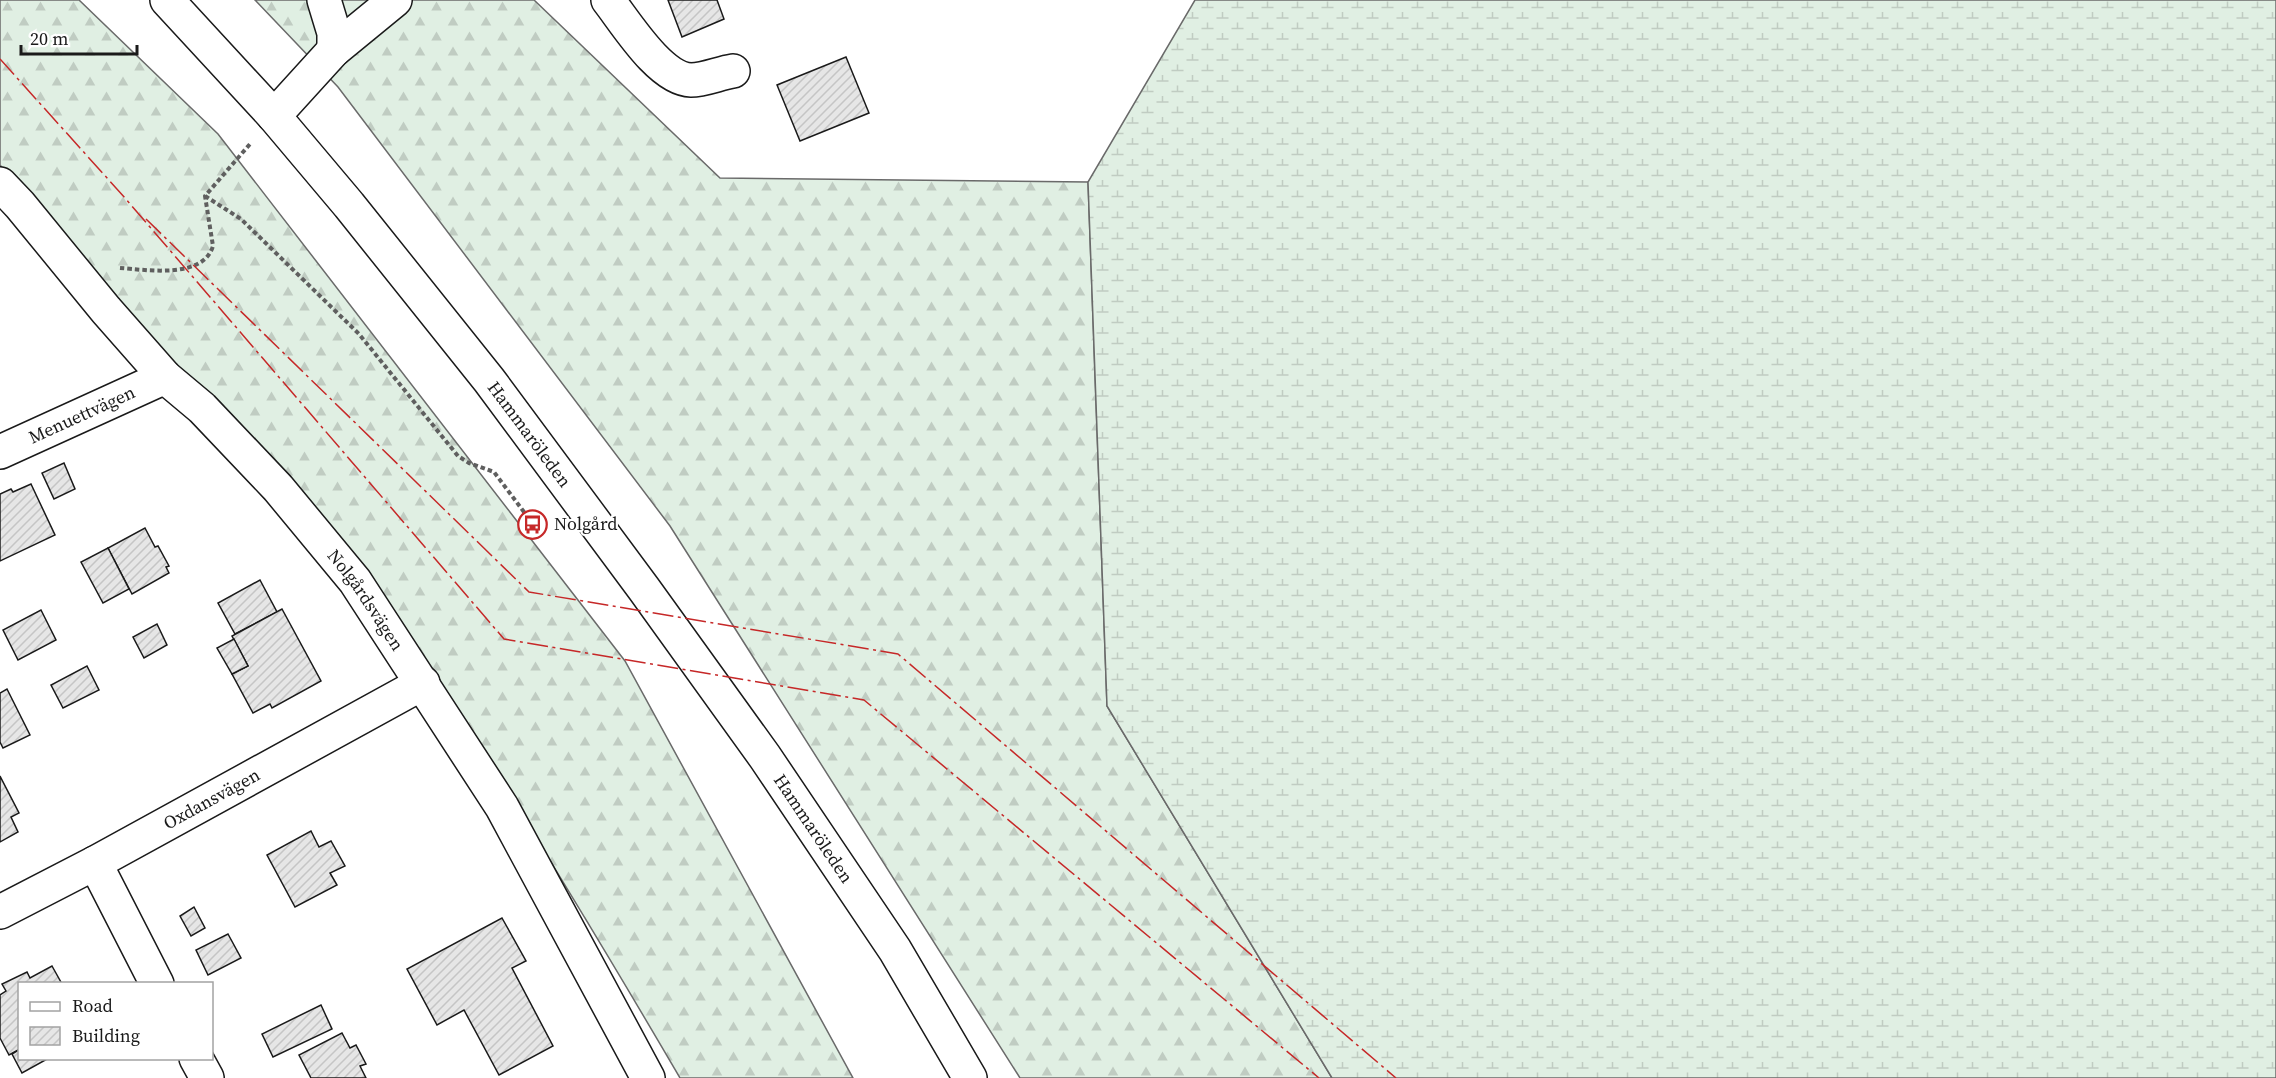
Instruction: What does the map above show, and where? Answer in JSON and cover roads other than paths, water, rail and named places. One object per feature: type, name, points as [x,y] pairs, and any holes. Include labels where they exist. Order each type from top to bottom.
[{"type":"street","name":"Hammaröleden","points":[[167,0],[274,116],[349,205],[489,380],[644,588],[765,757],[895,950],[970,1078]]},
{"type":"street","points":[[324,0],[334,33],[334,50]]},
{"type":"street","points":[[274,116],[334,50],[395,0]]},
{"type":"street","points":[[608,0],[643,46],[669,72],[690,80],[733,71]]},
{"type":"street","name":"Nolgårdsvägen","points":[[0,184],[165,377],[202,408],[278,488],[355,581],[502,807],[648,1078]]},
{"type":"street","name":"Menuettvägen","points":[[0,452],[165,377]]},
{"type":"street","name":"Oxdansvägen","points":[[0,912],[95,863],[423,683]]},
{"type":"street","points":[[95,863],[156,982]]},
{"type":"street","points":[[197,1060],[207,1078]]},
{"type":"place","name":"Nolgård","points":[[533,524]]}]
